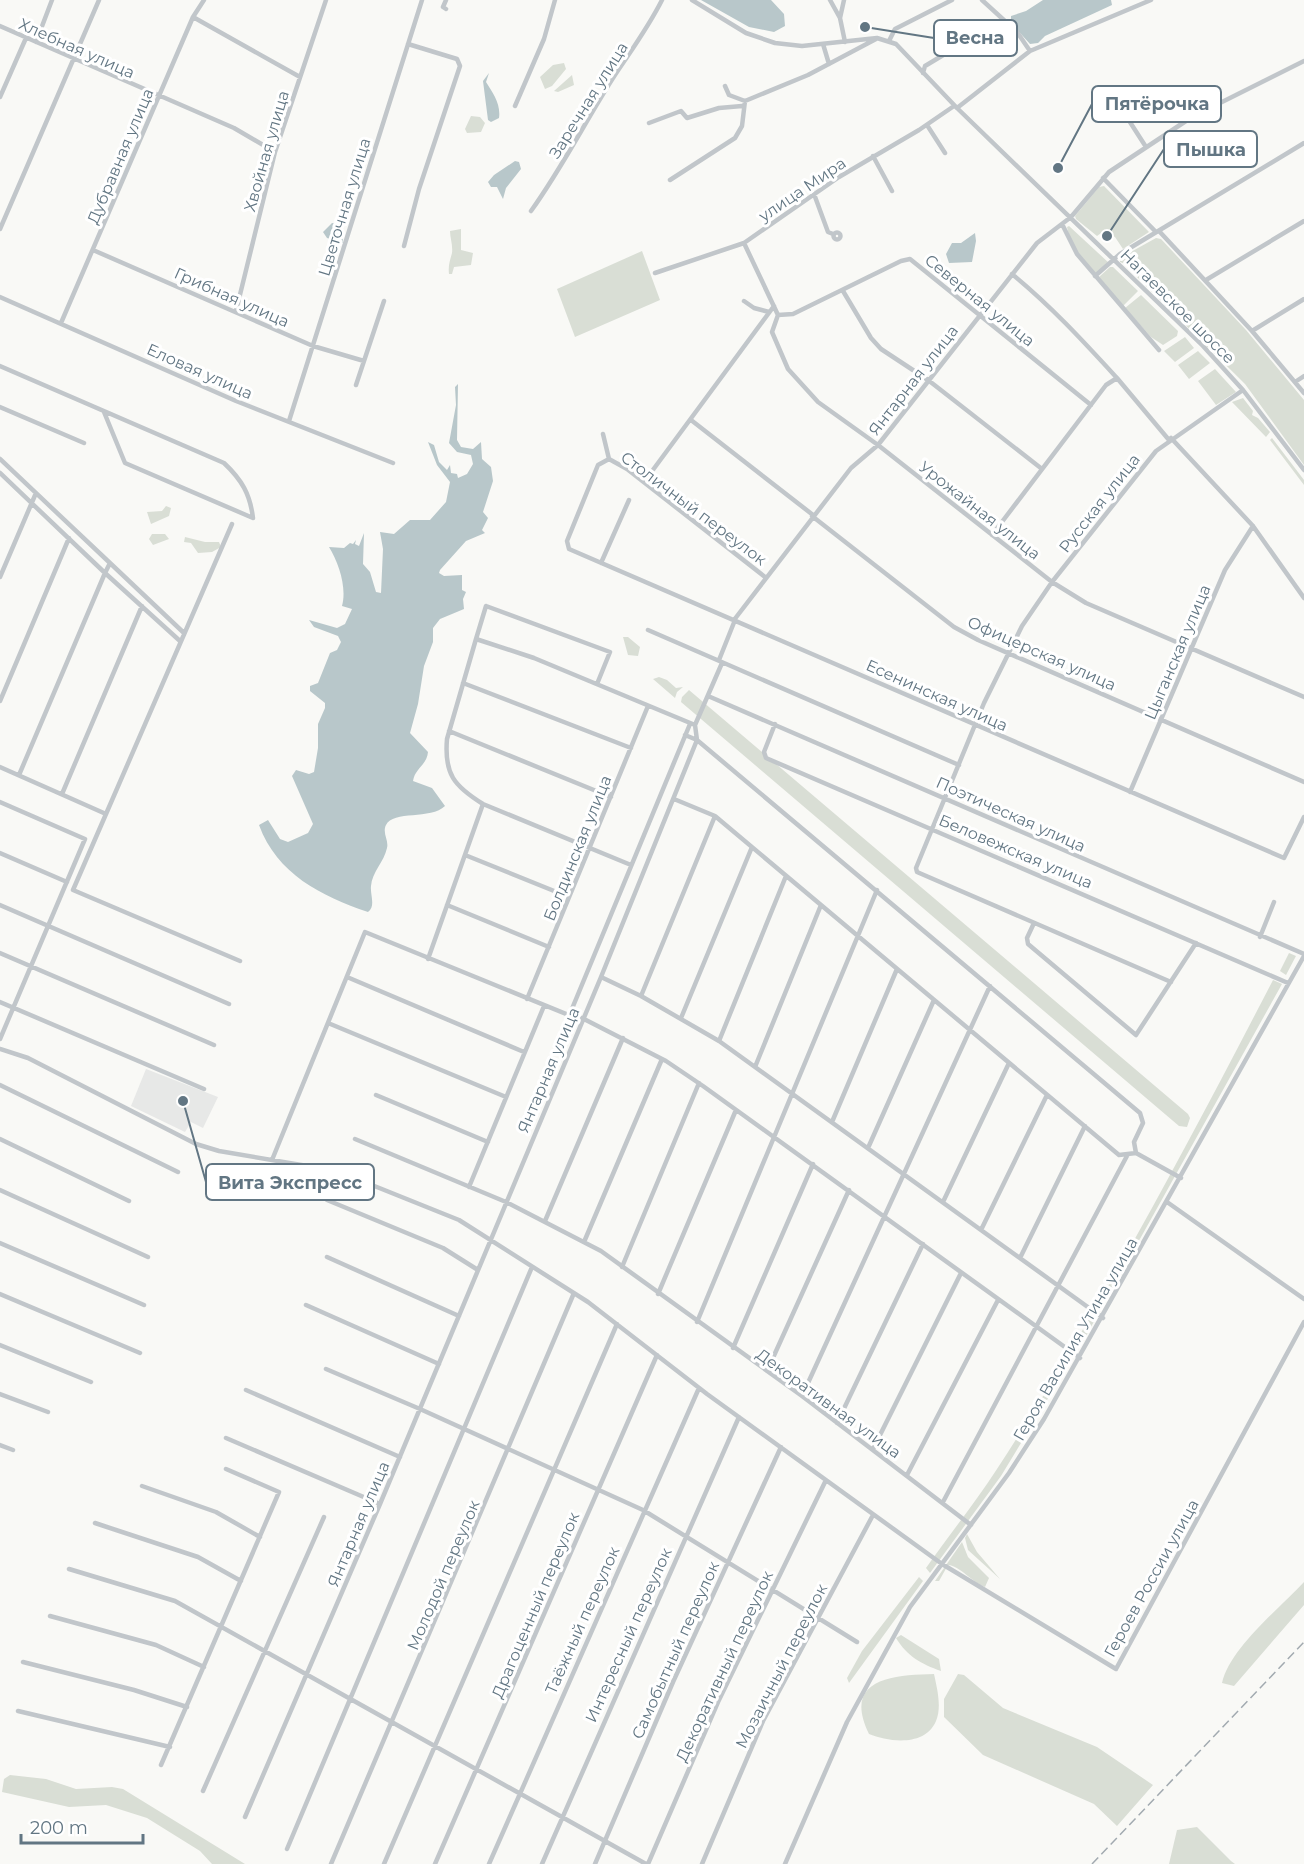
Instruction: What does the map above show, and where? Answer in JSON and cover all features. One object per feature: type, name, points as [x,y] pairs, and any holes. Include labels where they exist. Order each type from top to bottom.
[{"type":"street","points":[[36,42],[52,0]]},
{"type":"street","points":[[0,229],[71,59],[99,0]]},
{"type":"street","name":"Дубравная улица","points":[[61,323],[193,17],[204,0]]},
{"type":"street","name":"Цветочная улица","points":[[290,421],[422,0]]},
{"type":"street","points":[[446,0],[442,7],[446,9]]},
{"type":"street","points":[[515,106],[544,39],[555,0]]},
{"type":"street","name":"Заречная улица","points":[[531,211],[556,176],[613,78],[646,31],[662,0]]},
{"type":"street","points":[[692,0],[759,40],[789,45],[878,38],[889,40],[895,29],[952,0]]},
{"type":"street","points":[[830,0],[840,18],[845,42]]},
{"type":"street","points":[[840,18],[844,0]]},
{"type":"street","points":[[982,0],[1017,32],[1030,51]]},
{"type":"street","name":"улица Мира","points":[[655,273],[744,243],[814,194],[955,107],[1030,51],[1151,0]]},
{"type":"street","name":"Хвойная улица","points":[[236,311],[275,152],[324,1]]},
{"type":"street","points":[[193,17],[300,77]]},
{"type":"street","name":"Хлебная улица","points":[[0,26],[71,59],[234,128],[275,152]]},
{"type":"street","points":[[0,97],[26,38]]},
{"type":"street","points":[[650,123],[681,111],[687,118],[719,108],[744,104],[878,38]]},
{"type":"street","points":[[923,73],[925,66],[945,54],[939,38]]},
{"type":"street","name":"Нагаевское шоссе","points":[[889,40],[955,107],[1203,346],[1243,390],[1304,470]]},
{"type":"street","points":[[404,246],[419,189],[460,66],[457,59],[408,44]]},
{"type":"street","points":[[823,44],[829,64]]},
{"type":"street","name":"Янтарная улица","points":[[568,1016],[685,735],[708,696],[735,620],[812,516],[851,468],[878,445],[1037,243],[1071,217],[1103,178],[1192,117],[1304,61]]},
{"type":"street","points":[[725,86],[729,95],[744,104]]},
{"type":"street","points":[[1110,91],[1146,147]]},
{"type":"street","points":[[670,180],[735,138],[742,126],[744,104]]},
{"type":"street","points":[[927,125],[945,153]]},
{"type":"street","points":[[1095,276],[1158,232],[1304,143]]},
{"type":"street","points":[[873,156],[892,192]]},
{"type":"street","points":[[1103,178],[1206,280],[1304,393]]},
{"type":"street","points":[[814,194],[828,232],[833,234]]},
{"type":"street","points":[[0,208],[7,212]]},
{"type":"street","points":[[1206,280],[1304,221]]},
{"type":"street","points":[[1062,224],[1066,228],[1072,248],[1159,350]]},
{"type":"street","name":"Урожайная улица","points":[[744,243],[778,315],[772,332],[788,369],[818,402],[878,445],[1052,582],[1086,603],[1304,697]]},
{"type":"street","name":"Грибная улица","points":[[93,250],[313,346],[364,361]]},
{"type":"street","name":"Северная улица","points":[[778,315],[793,314],[901,261],[910,259],[1091,405]]},
{"type":"street","points":[[1012,274],[1044,300],[1091,347],[1170,439],[1253,526],[1304,598]]},
{"type":"street","points":[[843,291],[871,338],[882,349],[928,380],[1042,469]]},
{"type":"street","name":"Еловая улица","points":[[0,297],[236,401],[393,463]]},
{"type":"street","points":[[1252,331],[1304,299]]},
{"type":"street","points":[[356,385],[384,301]]},
{"type":"street","points":[[744,301],[754,308],[769,312]]},
{"type":"street","points":[[644,482],[774,306]]},
{"type":"street","points":[[0,366],[225,463],[242,479],[251,499],[253,518],[125,463],[104,412]]},
{"type":"street","points":[[1295,382],[1304,376]]},
{"type":"street","points":[[992,535],[1091,405],[1110,382],[1117,378]]},
{"type":"street","name":"Русская улица","points":[[1034,923],[917,872],[916,868],[975,726],[1009,653],[1022,626],[1052,582],[1156,451],[1243,390]]},
{"type":"street","points":[[0,407],[84,443]]},
{"type":"street","name":"Офицерская улица","points":[[691,420],[954,627],[1304,782]]},
{"type":"street","points":[[603,434],[609,459]]},
{"type":"street","points":[[0,459],[184,633]]},
{"type":"street","name":"Столичный переулок","points":[[609,459],[614,460],[644,482],[765,577]]},
{"type":"street","name":"Есенинская улица","points":[[609,459],[598,465],[567,546],[601,563],[975,726],[1284,858],[1304,817]]},
{"type":"street","points":[[0,473],[180,641]]},
{"type":"street","points":[[0,578],[36,493]]},
{"type":"street","points":[[601,563],[629,500]]},
{"type":"street","points":[[232,524],[73,890],[240,961]]},
{"type":"street","name":"Цыганская улица","points":[[1130,792],[1226,570],[1253,526]]},
{"type":"street","points":[[0,701],[69,538]]},
{"type":"street","points":[[19,775],[110,562]]},
{"type":"street","points":[[62,794],[142,606]]},
{"type":"street","points":[[597,684],[610,652],[486,606],[449,731],[445,754],[449,774],[462,792],[483,804],[631,865]]},
{"type":"street","points":[[648,630],[959,765]]},
{"type":"street","points":[[476,639],[597,684],[692,724],[697,740]]},
{"type":"street","points":[[463,683],[631,748]]},
{"type":"street","name":"Поэтическая улица","points":[[708,696],[1304,955]]},
{"type":"street","name":"Болдинская улица","points":[[527,999],[648,706]]},
{"type":"street","name":"Беловежская улица","points":[[775,724],[764,752],[766,758],[1288,983]]},
{"type":"street","points":[[449,731],[611,797]]},
{"type":"street","points":[[685,735],[697,740],[878,890],[1140,1113],[1143,1123],[1134,1142],[1136,1153]]},
{"type":"street","name":"Янтарная улица","points":[[245,1817],[400,1457],[601,977],[697,740]]},
{"type":"street","points":[[0,767],[106,814]]},
{"type":"street","points":[[674,799],[715,816],[1119,1155],[1136,1153],[1181,1178]]},
{"type":"street","points":[[0,802],[85,839],[0,1039]]},
{"type":"street","points":[[428,959],[483,804]]},
{"type":"street","points":[[641,996],[715,816]]},
{"type":"street","points":[[681,1018],[752,847]]},
{"type":"street","points":[[0,853],[67,882]]},
{"type":"street","points":[[465,855],[569,897]]},
{"type":"street","points":[[719,1041],[786,876]]},
{"type":"street","points":[[697,1323],[878,890]]},
{"type":"street","points":[[1260,937],[1274,902]]},
{"type":"street","points":[[0,905],[229,1004]]},
{"type":"street","points":[[447,905],[549,947]]},
{"type":"street","points":[[755,1066],[821,905]]},
{"type":"street","points":[[1170,982],[1034,923],[1027,938],[1028,944],[1134,1035],[1138,1034],[1196,943]]},
{"type":"street","points":[[272,1160],[365,932],[568,1016],[582,1019],[662,1059],[885,1216],[1035,1329],[1080,1358]]},
{"type":"street","points":[[0,953],[214,1045]]},
{"type":"street","name":"Героя Василия Утина улица","points":[[785,1864],[848,1722],[910,1607],[971,1525],[1038,1428],[1103,1318],[1304,955]]},
{"type":"street","points":[[832,1122],[897,969]]},
{"type":"street","points":[[347,977],[524,1052]]},
{"type":"street","points":[[601,977],[641,996],[719,1041],[1103,1318]]},
{"type":"street","points":[[802,1396],[990,986]]},
{"type":"street","points":[[868,1148],[934,1000]]},
{"type":"street","points":[[0,1002],[204,1089]]},
{"type":"street","points":[[469,1187],[544,1006]]},
{"type":"street","points":[[328,1023],[506,1097]]},
{"type":"street","points":[[545,1221],[623,1038]]},
{"type":"street","points":[[0,1049],[28,1058],[196,1144],[337,1171],[459,1220],[574,1293],[699,1388],[942,1564]]},
{"type":"street","points":[[584,1242],[662,1059]]},
{"type":"street","points":[[943,1202],[1009,1063]]},
{"type":"street","points":[[622,1267],[699,1083]]},
{"type":"street","points":[[0,1085],[178,1172]]},
{"type":"street","points":[[376,1095],[488,1142]]},
{"type":"street","points":[[981,1230],[1047,1095]]},
{"type":"street","points":[[658,1294],[736,1110]]},
{"type":"street","points":[[1020,1258],[1085,1126]]},
{"type":"street","points":[[0,1139],[129,1201]]},
{"type":"street","name":"Декоративная улица","points":[[355,1139],[506,1202],[584,1242],[802,1396],[971,1525]]},
{"type":"street","points":[[943,1502],[1128,1154]]},
{"type":"street","points":[[733,1348],[813,1164]]},
{"type":"street","points":[[0,1190],[148,1257]]},
{"type":"street","points":[[767,1371],[849,1190]]},
{"type":"street","points":[[327,1200],[443,1248],[478,1270]]},
{"type":"street","points":[[1167,1202],[1304,1299]]},
{"type":"street","points":[[0,1243],[144,1305]]},
{"type":"street","points":[[837,1422],[923,1244]]},
{"type":"street","points":[[327,1257],[459,1316]]},
{"type":"street","points":[[287,1849],[532,1267]]},
{"type":"street","points":[[873,1449],[961,1273]]},
{"type":"street","name":"Молодой переулок","points":[[331,1864],[574,1293]]},
{"type":"street","points":[[0,1294],[140,1353]]},
{"type":"street","points":[[907,1475],[998,1300]]},
{"type":"street","points":[[306,1305],[439,1364]]},
{"type":"street","name":"Героев России улица","points":[[942,1564],[1116,1669],[1304,1322]]},
{"type":"street","points":[[384,1864],[616,1324]]},
{"type":"street","points":[[0,1345],[91,1382]]},
{"type":"street","name":"Драгоценный переулок","points":[[435,1864],[657,1355]]},
{"type":"street","points":[[326,1370],[420,1409],[643,1510],[857,1642]]},
{"type":"street","name":"Таёжный переулок","points":[[489,1864],[643,1510],[699,1388]]},
{"type":"street","points":[[246,1390],[400,1457]]},
{"type":"street","points":[[0,1394],[48,1412]]},
{"type":"street","name":"Интересный переулок","points":[[542,1864],[739,1417]]},
{"type":"street","points":[[226,1438],[380,1504]]},
{"type":"street","points":[[0,1445],[13,1450]]},
{"type":"street","name":"Самобытный переулок","points":[[595,1864],[727,1563],[781,1447]]},
{"type":"street","points":[[161,1765],[279,1492],[226,1469]]},
{"type":"street","name":"Декоративный переулок","points":[[647,1864],[718,1702],[826,1480]]},
{"type":"street","points":[[142,1486],[216,1512],[260,1537]]},
{"type":"street","name":"Мозаичный переулок","points":[[702,1864],[763,1721],[873,1515]]},
{"type":"street","points":[[203,1791],[324,1517]]},
{"type":"street","points":[[94,1523],[198,1557],[241,1581]]},
{"type":"street","points":[[69,1569],[176,1601],[647,1864]]},
{"type":"street","points":[[50,1616],[156,1645],[204,1667]]},
{"type":"street","points":[[23,1662],[134,1690],[187,1707]]},
{"type":"street","points":[[18,1711],[170,1747]]},
{"type":"shaded area","points":[[701,0],[771,0],[784,14],[785,26],[774,32],[749,27]]},
{"type":"shaded area","points":[[1043,0],[1111,0],[1112,5],[1045,36],[1038,43],[1030,44],[1011,23],[1011,16],[1026,11]]},
{"type":"shaded area","points":[[564,63],[566,69],[552,86],[545,89],[540,77],[553,65]]},
{"type":"shaded area","points":[[489,73],[486,82],[499,108],[499,118],[491,122],[488,120],[483,81]]},
{"type":"shaded area","points":[[572,75],[574,85],[558,92],[554,91]]},
{"type":"shaded area","points":[[471,116],[480,117],[485,123],[481,132],[467,133],[465,129]]},
{"type":"shaded area","points":[[515,161],[519,162],[521,169],[506,188],[503,199],[497,187],[491,187],[488,182],[494,175]]},
{"type":"shaded area","points":[[1104,186],[1149,232],[1123,249],[1115,237],[1104,231],[1097,236],[1075,216],[1099,187]]},
{"type":"shaded area","points":[[332,223],[342,224],[343,243],[327,238],[323,232]]},
{"type":"shaded area","points":[[1069,226],[1109,263],[1096,274],[1074,247],[1067,227]]},
{"type":"shaded area","points":[[461,229],[461,250],[473,253],[471,265],[454,267],[452,274],[449,274],[452,250],[450,231]]},
{"type":"shaded area","points":[[975,233],[976,241],[972,262],[949,263],[946,254],[952,243],[961,243]]},
{"type":"shaded area","points":[[1156,238],[1161,239],[1246,330],[1304,400],[1304,465],[1245,384],[1130,270],[1140,261],[1135,255],[1125,264],[1120,262],[1120,258]]},
{"type":"shaded area","points":[[642,251],[660,300],[575,337],[557,289]]},
{"type":"shaded area","points":[[1113,267],[1138,291],[1123,306],[1099,277]]},
{"type":"shaded area","points":[[1141,295],[1178,331],[1177,336],[1163,345],[1151,337],[1125,308]]},
{"type":"shaded area","points":[[1185,337],[1194,348],[1175,362],[1164,351]]},
{"type":"shaded area","points":[[1198,351],[1210,363],[1189,379],[1178,365]]},
{"type":"shaded area","points":[[1215,369],[1236,392],[1216,405],[1198,381]]},
{"type":"shaded area","points":[[458,384],[457,440],[461,447],[473,449],[481,442],[482,459],[491,467],[493,481],[483,512],[488,518],[482,530],[485,533],[466,541],[439,573],[444,576],[462,575],[462,590],[466,592],[463,599],[464,609],[440,619],[433,628],[433,642],[424,666],[418,704],[410,733],[428,752],[426,760],[413,781],[432,788],[445,806],[431,813],[396,818],[390,820],[386,825],[387,848],[372,881],[372,904],[368,912],[334,899],[289,870],[267,842],[259,825],[268,820],[280,839],[288,842],[308,833],[313,824],[292,776],[296,770],[309,774],[314,772],[318,748],[318,724],[325,703],[310,691],[310,686],[318,683],[330,653],[337,650],[341,642],[338,636],[314,627],[309,620],[337,628],[345,624],[352,609],[342,606],[341,576],[329,547],[344,548],[356,540],[355,544],[359,546],[364,533],[363,564],[370,572],[376,592],[381,593],[383,549],[380,532],[394,534],[410,520],[430,520],[446,502],[450,482],[437,465],[428,442],[434,445],[439,462],[447,470],[450,465],[451,473],[457,474],[458,478],[467,474],[473,464],[471,455],[457,452],[449,443],[456,405],[455,387]]},
{"type":"shaded area","points":[[1243,398],[1253,411],[1252,415],[1258,418],[1270,432],[1266,437],[1232,402]]},
{"type":"shaded area","points":[[1272,438],[1304,480],[1304,485],[1270,440]]},
{"type":"shaded area","points":[[166,506],[171,508],[169,516],[151,524],[147,512],[162,511]]},
{"type":"shaded area","points":[[152,534],[165,534],[169,539],[153,545],[149,539]]},
{"type":"shaded area","points":[[185,537],[205,542],[219,542],[221,547],[212,552],[198,553],[191,543],[184,542]]},
{"type":"shaded area","points":[[623,637],[628,637],[640,647],[638,656],[628,655]]},
{"type":"shaded area","points":[[659,677],[667,680],[676,688],[683,687],[677,692],[675,698],[653,679]]},
{"type":"shaded area","points":[[689,690],[1188,1114],[1190,1118],[1187,1127],[1179,1126],[681,702],[682,697]]},
{"type":"shaded area","points":[[1289,953],[1296,956],[1286,975],[1280,971]]},
{"type":"shaded area","points":[[1273,980],[1282,984],[1087,1334],[1001,1476],[930,1573],[926,1568],[997,1469],[1071,1350],[1175,1166]]},
{"type":"shaded area","points":[[146,1069],[218,1097],[203,1128],[191,1122],[185,1132],[131,1106]]},
{"type":"shaded area","points":[[967,1534],[977,1552],[1000,1579],[968,1550],[965,1538]]},
{"type":"shaded area","points":[[962,1542],[968,1557],[989,1578],[985,1587],[957,1568],[948,1565],[939,1581],[935,1581]]},
{"type":"shaded area","points":[[919,1577],[923,1581],[849,1683],[847,1678],[862,1651]]},
{"type":"shaded area","points":[[1304,1582],[1304,1605],[1234,1686],[1222,1683],[1235,1656],[1245,1643]]},
{"type":"shaded area","points":[[901,1635],[939,1659],[941,1671],[910,1655],[896,1638]]},
{"type":"shaded area","points":[[934,1674],[939,1710],[931,1729],[915,1739],[906,1740],[886,1739],[869,1734],[862,1716],[862,1702],[867,1691],[888,1679]]},
{"type":"shaded area","points":[[958,1674],[964,1675],[1003,1708],[1097,1747],[1153,1785],[1117,1826],[1094,1804],[983,1755],[944,1717],[944,1699]]},
{"type":"shaded area","points":[[10,1775],[46,1779],[76,1789],[112,1787],[123,1789],[245,1864],[212,1864],[200,1851],[147,1818],[106,1805],[69,1807],[2,1792],[4,1779]]},
{"type":"shaded area","points":[[1197,1827],[1235,1864],[1169,1864],[1177,1830]]},
{"type":"railway","points":[[1092,1864],[1304,1642]]},
{"type":"place","name":"Весна","points":[[865,27]]},
{"type":"place","name":"Пятёрочка","points":[[1058,168]]},
{"type":"place","name":"Пышка","points":[[1107,236]]},
{"type":"place","name":"Вита Экспресс","points":[[183,1101]]}]
